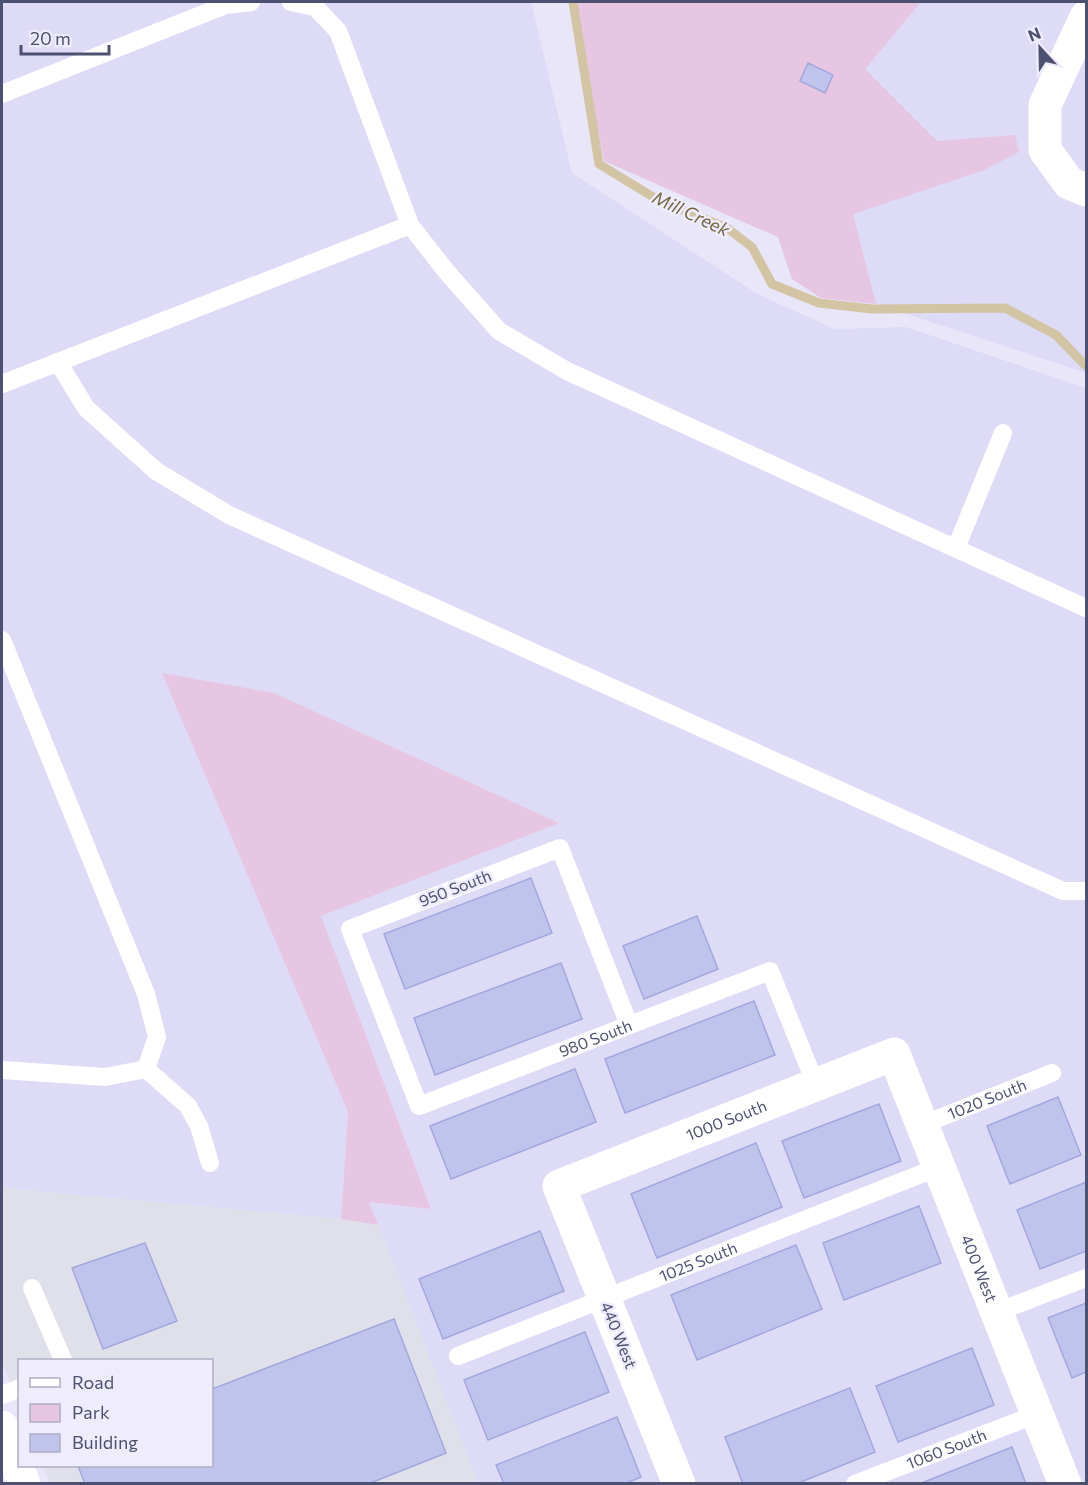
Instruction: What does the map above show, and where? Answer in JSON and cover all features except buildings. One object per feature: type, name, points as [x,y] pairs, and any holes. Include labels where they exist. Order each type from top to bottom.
[{"type":"street","points":[[1086,17],[1045,105],[1045,150],[1069,183],[1086,190]]},
{"type":"street","name":"1000 South","points":[[559,1186],[894,1054]]},
{"type":"street","name":"400 West","points":[[894,1054],[1065,1484]]},
{"type":"street","name":"440 West","points":[[559,1186],[679,1484]]},
{"type":"street","points":[[2,1427],[24,1484]]},
{"type":"lane","points":[[2,94],[226,5],[251,2]]},
{"type":"lane","points":[[291,2],[315,8],[338,31],[410,225],[499,332],[567,371],[1086,608]]},
{"type":"lane","points":[[2,384],[410,225]]},
{"type":"lane","points":[[58,362],[86,408],[103,424],[156,471],[229,515],[1063,891],[1086,891]]},
{"type":"lane","points":[[956,548],[1003,433]]},
{"type":"lane","points":[[2,640],[146,994],[157,1037],[146,1069]]},
{"type":"lane","name":"950 South","points":[[419,1106],[350,929],[560,848],[629,1025]]},
{"type":"lane","name":"980 South","points":[[419,1106],[770,971],[816,1085]]},
{"type":"lane","points":[[2,1070],[105,1077],[146,1069]]},
{"type":"lane","points":[[146,1069],[188,1106],[199,1126],[210,1163]]},
{"type":"lane","name":"1020 South","points":[[922,1125],[1052,1073]]},
{"type":"lane","name":"1025 South","points":[[458,1356],[939,1167]]},
{"type":"lane","points":[[997,1312],[1086,1278]]},
{"type":"lane","points":[[32,1288],[63,1359]]},
{"type":"lane","points":[[2,1395],[18,1389]]},
{"type":"lane","name":"1060 South","points":[[855,1484],[1037,1414]]},
{"type":"shaded area","points":[[2,2],[531,2],[572,173],[759,295],[835,329],[906,327],[1086,388],[1086,1483],[478,1483],[369,1202],[431,1209],[320,916],[558,823],[274,693],[163,674],[348,1112],[341,1219],[2,1188]]},
{"type":"shaded area","points":[[573,2],[1086,2],[1086,373],[876,304],[821,298],[792,279],[778,237],[604,161]]},
{"type":"shaded area","points":[[2,1188],[341,1219],[378,1225],[478,1483],[50,1483],[43,1467],[213,1467],[213,1359],[18,1359],[18,1404],[2,1361]]},
{"type":"green space","points":[[573,2],[921,2],[865,69],[937,141],[1015,135],[1019,152],[984,170],[853,214],[876,304],[821,298],[792,279],[778,237],[604,161]]},
{"type":"green space","points":[[162,673],[274,693],[559,823],[321,916],[431,1209],[369,1202],[378,1225],[341,1219],[348,1112]]},
{"type":"waterway","name":"Mill Creek","points":[[573,2],[599,164],[658,200],[727,228],[752,247],[772,284],[819,303],[872,309],[1005,308],[1056,335],[1086,366]]}]
